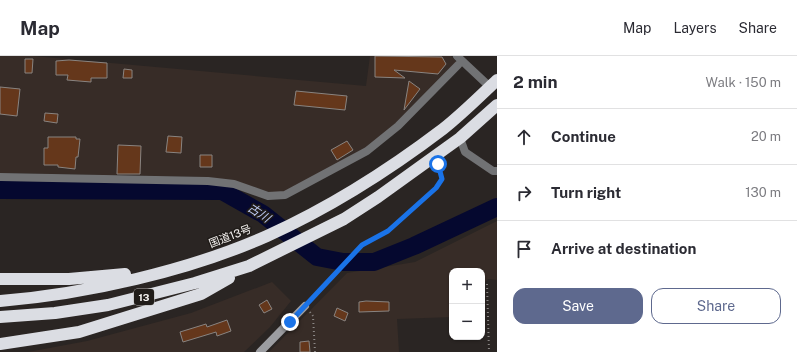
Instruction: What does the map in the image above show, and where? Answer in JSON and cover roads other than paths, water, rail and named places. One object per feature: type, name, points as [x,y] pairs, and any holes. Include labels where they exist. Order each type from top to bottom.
[{"type":"highway","name":"国道13号","points":[[0,301],[39,298],[95,288],[222,254],[266,236],[372,179],[444,128],[493,84]]},
{"type":"highway","name":"13","points":[[0,344],[79,332],[201,294],[249,266],[344,219],[378,197],[460,138],[497,105]]},
{"type":"highway","name":"13","points":[[0,317],[55,313],[108,305],[196,283],[249,266]]},
{"type":"highway","name":"13","points":[[0,279],[69,279],[170,269]]},
{"type":"street","points":[[457,56],[493,84]]},
{"type":"street","points":[[0,177],[208,180],[234,184],[268,196],[285,195],[367,151],[398,126],[458,65]]},
{"type":"street","points":[[460,138],[465,152],[493,171],[497,170]]},
{"type":"street","points":[[260,352],[305,306]]},
{"type":"waterway","name":"古川","points":[[0,190],[222,191],[263,214],[317,257],[343,262],[374,262],[414,246],[497,207]]}]
